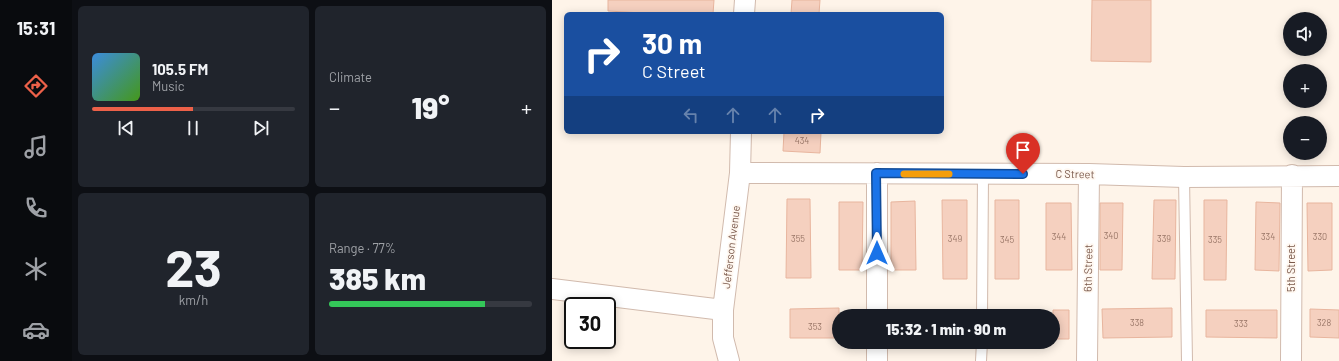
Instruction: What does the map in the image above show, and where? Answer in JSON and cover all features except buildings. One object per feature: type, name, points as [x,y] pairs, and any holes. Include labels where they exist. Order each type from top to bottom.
[{"type":"street","points":[[744,12],[745,0]]},
{"type":"street","name":"Jefferson Avenue","points":[[729,361],[723,338],[723,310],[740,173],[741,134]]},
{"type":"street","name":"C Street","points":[[740,173],[1089,174],[1184,177],[1292,175],[1339,176]]},
{"type":"street","points":[[876,173],[877,309]]},
{"type":"street","name":"6th Street","points":[[1087,361],[1089,174]]},
{"type":"street","name":"5th Street","points":[[1291,361],[1292,175]]},
{"type":"street","points":[[552,289],[723,310]]},
{"type":"street","points":[[877,349],[877,361]]},
{"type":"lane","points":[[982,309],[983,174]]},
{"type":"lane","points":[[1184,177],[1187,361]]},
{"type":"lane","points":[[981,361],[982,349]]},
{"type":"slow traffic","points":[[904,174],[949,174]]},
{"type":"route","points":[[877,253],[876,173],[1023,174]]}]
